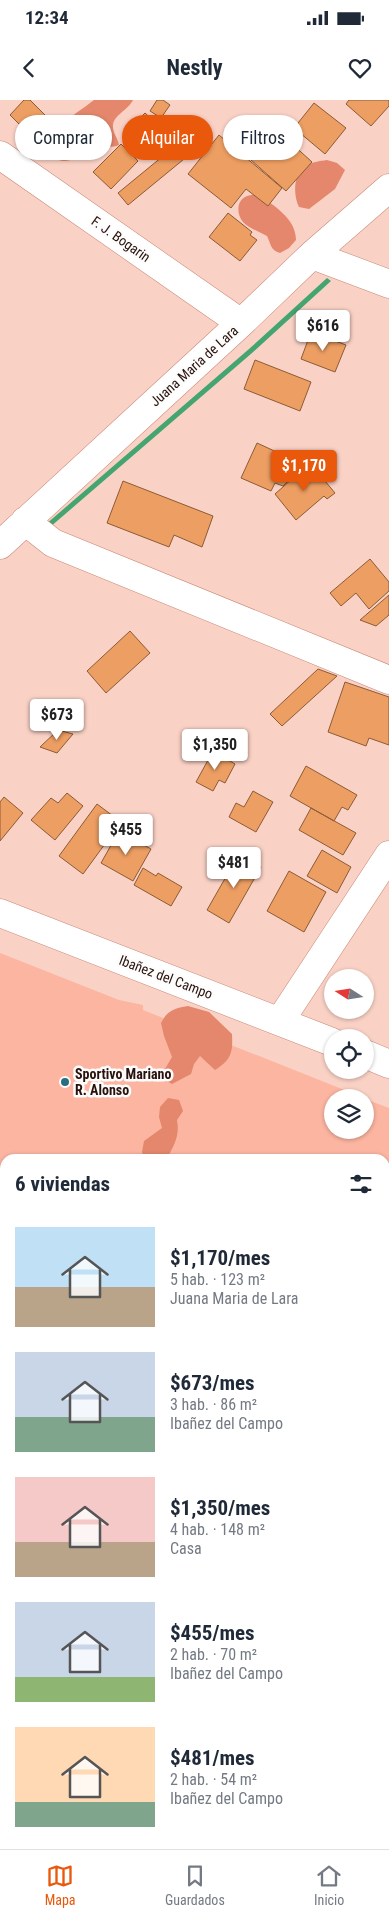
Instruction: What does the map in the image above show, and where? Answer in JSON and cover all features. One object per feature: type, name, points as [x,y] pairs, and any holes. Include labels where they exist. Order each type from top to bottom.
[{"type":"street","name":"F. J. Bogarin","points":[[0,155],[241,323]]},
{"type":"street","name":"Juana Maria de Lara","points":[[0,545],[312,255],[389,188]]},
{"type":"street","points":[[312,255],[389,284]]},
{"type":"street","points":[[25,522],[53,543],[389,680]]},
{"type":"street","points":[[280,1021],[389,855]]},
{"type":"street","name":"Ibañez del Campo","points":[[0,913],[324,1039]]},
{"type":"street","points":[[374,1058],[389,1064]]},
{"type":"shaded area","points":[[94,100],[133,100],[114,121],[113,130],[119,145],[112,146],[112,115],[74,115]]},
{"type":"shaded area","points":[[327,160],[337,163],[345,170],[335,189],[309,209],[299,207],[295,191],[296,179],[302,169],[308,165]]},
{"type":"shaded area","points":[[257,194],[283,213],[295,232],[296,240],[289,248],[280,253],[273,248],[267,236],[245,224],[240,216],[238,209],[242,199]]},
{"type":"shaded area","points":[[327,278],[331,281],[252,353],[49,528],[45,525],[249,349]]},
{"type":"shaded area","points":[[0,953],[119,1000],[143,1005],[143,1010],[342,1089],[324,1089],[324,1139],[374,1139],[374,1102],[389,1108],[389,1154],[0,1154]]},
{"type":"shaded area","points":[[188,1006],[209,1012],[232,1034],[231,1051],[225,1063],[215,1070],[200,1056],[194,1064],[191,1074],[172,1084],[163,1079],[165,1069],[172,1057],[161,1023],[172,1011]]},
{"type":"shaded area","points":[[168,1098],[179,1100],[183,1111],[177,1120],[178,1131],[174,1145],[170,1154],[143,1154],[144,1141],[162,1128],[159,1117],[160,1107]]},
{"type":"building","points":[[24,100],[30,100],[45,115],[15,115],[15,120],[10,115]]},
{"type":"building","points":[[157,100],[163,100],[170,105],[163,115],[156,115],[150,111]]},
{"type":"building","points":[[349,100],[389,100],[389,106],[371,126],[346,104]]},
{"type":"building","points":[[314,103],[346,128],[325,154],[303,136],[303,117]]},
{"type":"building","points":[[219,135],[223,138],[223,160],[249,160],[282,188],[268,206],[246,189],[231,208],[188,174],[199,160],[213,160],[213,143]]},
{"type":"building","points":[[121,144],[122,160],[138,161],[111,189],[93,172],[105,160],[112,160],[112,153]]},
{"type":"building","points":[[303,154],[312,162],[286,191],[251,160],[303,160]]},
{"type":"building","points":[[158,160],[183,160],[128,205],[118,193]]},
{"type":"building","points":[[228,213],[252,232],[250,235],[257,240],[240,261],[209,237]]},
{"type":"building","points":[[311,332],[346,345],[335,372],[301,359]]},
{"type":"building","points":[[255,360],[311,382],[300,411],[244,389]]},
{"type":"building","points":[[257,443],[305,465],[283,486],[275,483],[271,491],[241,478]]},
{"type":"building","points":[[310,463],[335,493],[327,499],[324,496],[296,520],[275,494]]},
{"type":"building","points":[[123,481],[213,516],[202,547],[174,535],[169,547],[107,523]]},
{"type":"building","points":[[370,559],[389,582],[389,591],[369,609],[356,593],[341,606],[330,593]]},
{"type":"building","points":[[389,595],[389,615],[376,626],[360,620]]},
{"type":"building","points":[[130,631],[150,653],[106,693],[87,671]]},
{"type":"building","points":[[318,669],[337,676],[282,726],[270,714]]},
{"type":"building","points":[[345,682],[389,697],[389,745],[369,738],[366,746],[328,732]]},
{"type":"building","points":[[54,709],[77,719],[63,731],[43,722]]},
{"type":"building","points":[[58,730],[73,734],[57,753],[40,747]]},
{"type":"building","points":[[213,751],[235,764],[225,783],[219,780],[213,791],[196,782]]},
{"type":"building","points":[[306,766],[357,795],[348,810],[342,807],[334,821],[290,796]]},
{"type":"building","points":[[253,791],[273,802],[256,832],[229,817],[236,803],[244,807]]},
{"type":"building","points":[[67,793],[83,806],[55,840],[31,820],[51,798],[58,803]]},
{"type":"building","points":[[4,797],[23,813],[0,841],[0,802]]},
{"type":"building","points":[[97,804],[121,822],[83,874],[59,856]]},
{"type":"building","points":[[311,808],[356,833],[343,855],[299,830]]},
{"type":"building","points":[[119,831],[151,849],[133,881],[101,863]]},
{"type":"building","points":[[322,850],[351,867],[337,893],[307,876]]},
{"type":"building","points":[[239,854],[261,867],[229,923],[207,910]]},
{"type":"building","points":[[143,868],[156,876],[158,873],[182,887],[171,906],[134,885]]},
{"type":"building","points":[[289,871],[326,892],[304,932],[267,911]]},
{"type":"place","name":"Sportivo Mariano R. Alonso","points":[[65,1082]]}]
